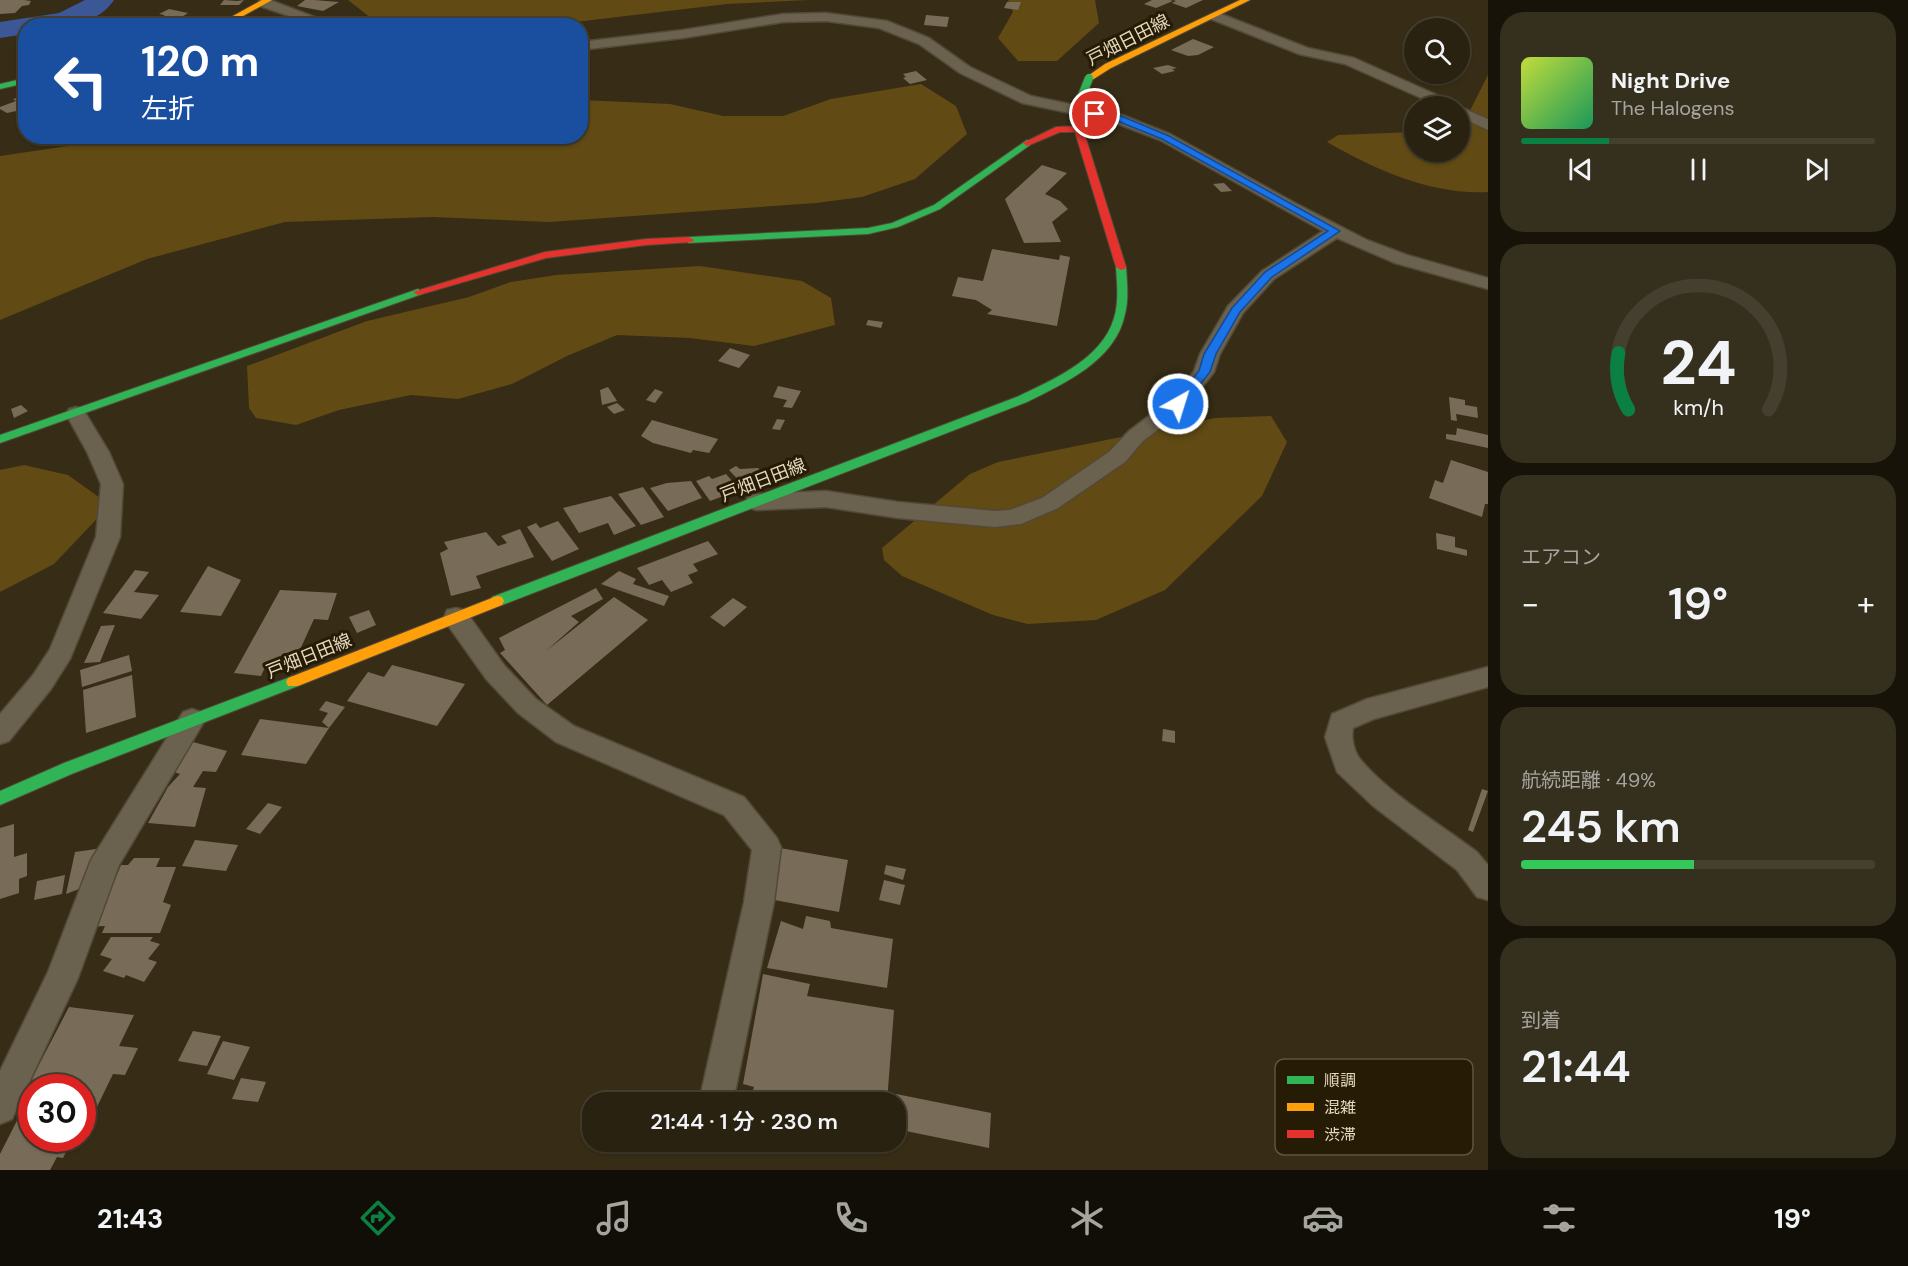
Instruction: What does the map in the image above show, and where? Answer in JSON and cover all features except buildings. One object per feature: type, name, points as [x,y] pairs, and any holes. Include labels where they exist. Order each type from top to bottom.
[{"type":"main road","name":"戸畑日田線","points":[[0,798],[456,617],[1023,399],[1064,379],[1101,349],[1118,322],[1122,294],[1121,264],[1102,209],[1079,129],[1077,108],[1082,91],[1089,78],[1108,66],[1246,0]]},
{"type":"main road","points":[[234,18],[266,2]]},
{"type":"main road","points":[[0,87],[18,82]]},
{"type":"main road","points":[[0,439],[444,283],[545,255],[646,242],[827,234],[868,231],[895,225],[937,207],[1032,139],[1059,129],[1079,129]]},
{"type":"street","points":[[266,2],[310,18]]},
{"type":"street","points":[[1216,16],[1304,51],[1349,61],[1428,96]]},
{"type":"street","points":[[588,45],[683,34],[783,18],[826,17],[882,24],[924,41],[965,70],[1027,100],[1118,118],[1166,137],[1335,231],[1401,260],[1488,284]]},
{"type":"street","points":[[1470,117],[1488,126]]},
{"type":"street","points":[[756,502],[826,500],[898,510],[995,519],[1013,518],[1050,503],[1117,457],[1136,436],[1178,404],[1204,372],[1210,354],[1235,310],[1268,274],[1335,231]]},
{"type":"street","points":[[0,733],[42,682],[61,652],[108,537],[112,484],[98,452],[76,414]]},
{"type":"street","points":[[456,617],[495,672],[527,706],[565,734],[734,806],[767,847],[759,902],[718,1092]]},
{"type":"street","points":[[1488,677],[1367,710],[1341,723],[1338,737],[1347,764],[1383,798],[1467,861],[1488,887]]},
{"type":"street","points":[[0,1107],[62,978],[106,860],[192,720]]},
{"type":"shaded area","points":[[348,0],[809,0],[727,4],[588,20],[588,18],[371,18]]},
{"type":"shaded area","points":[[1008,0],[1095,0],[1099,23],[1057,61],[1018,61],[998,38],[1013,12]]},
{"type":"shaded area","points":[[1488,75],[1488,192],[1446,189],[1404,179],[1327,142],[1338,135],[1404,132],[1404,162],[1470,162],[1470,110]]},
{"type":"shaded area","points":[[921,84],[956,106],[967,134],[915,179],[862,197],[816,203],[549,222],[433,217],[285,222],[147,259],[0,320],[0,156],[82,144],[588,144],[588,100],[670,104],[723,116],[783,116],[831,99]]},
{"type":"shaded area","points":[[700,266],[802,281],[831,298],[835,325],[754,346],[690,338],[617,335],[567,356],[512,384],[458,399],[411,395],[339,410],[296,425],[256,418],[249,408],[247,366],[367,321],[469,297],[511,282],[556,275]]},
{"type":"shaded area","points":[[1271,416],[1287,442],[1262,496],[1165,590],[1096,620],[1028,624],[993,615],[902,576],[884,560],[882,548],[970,474],[998,462],[1215,418]]},
{"type":"shaded area","points":[[24,465],[68,475],[110,505],[54,564],[0,592],[0,470]]},
{"type":"waterway","points":[[70,18],[79,15],[101,0]]},
{"type":"waterway","points":[[0,30],[18,27]]},
{"type":"traffic: fast","points":[[1079,129],[1079,103],[1089,78]]},
{"type":"traffic: fast","points":[[0,87],[18,82]]},
{"type":"traffic: fast","points":[[689,240],[868,231],[895,225],[937,207],[1027,143]]},
{"type":"traffic: fast","points":[[497,601],[1023,399],[1050,385],[1091,359],[1111,336],[1121,309],[1121,267]]},
{"type":"traffic: fast","points":[[0,439],[418,292]]},
{"type":"traffic: fast","points":[[0,798],[69,768],[293,682]]},
{"type":"traffic: slow","points":[[233,18],[268,0]]},
{"type":"traffic: slow","points":[[1089,78],[1108,66],[1246,0]]},
{"type":"traffic: slow","points":[[293,682],[497,601]]},
{"type":"traffic: jam","points":[[1027,143],[1059,129],[1079,129],[1121,267]]},
{"type":"traffic: jam","points":[[418,292],[545,255],[646,242],[689,240]]},
{"type":"route","points":[[1095,114],[1118,118],[1166,137],[1335,231],[1268,274],[1235,310],[1210,354],[1204,372],[1178,404]]}]
